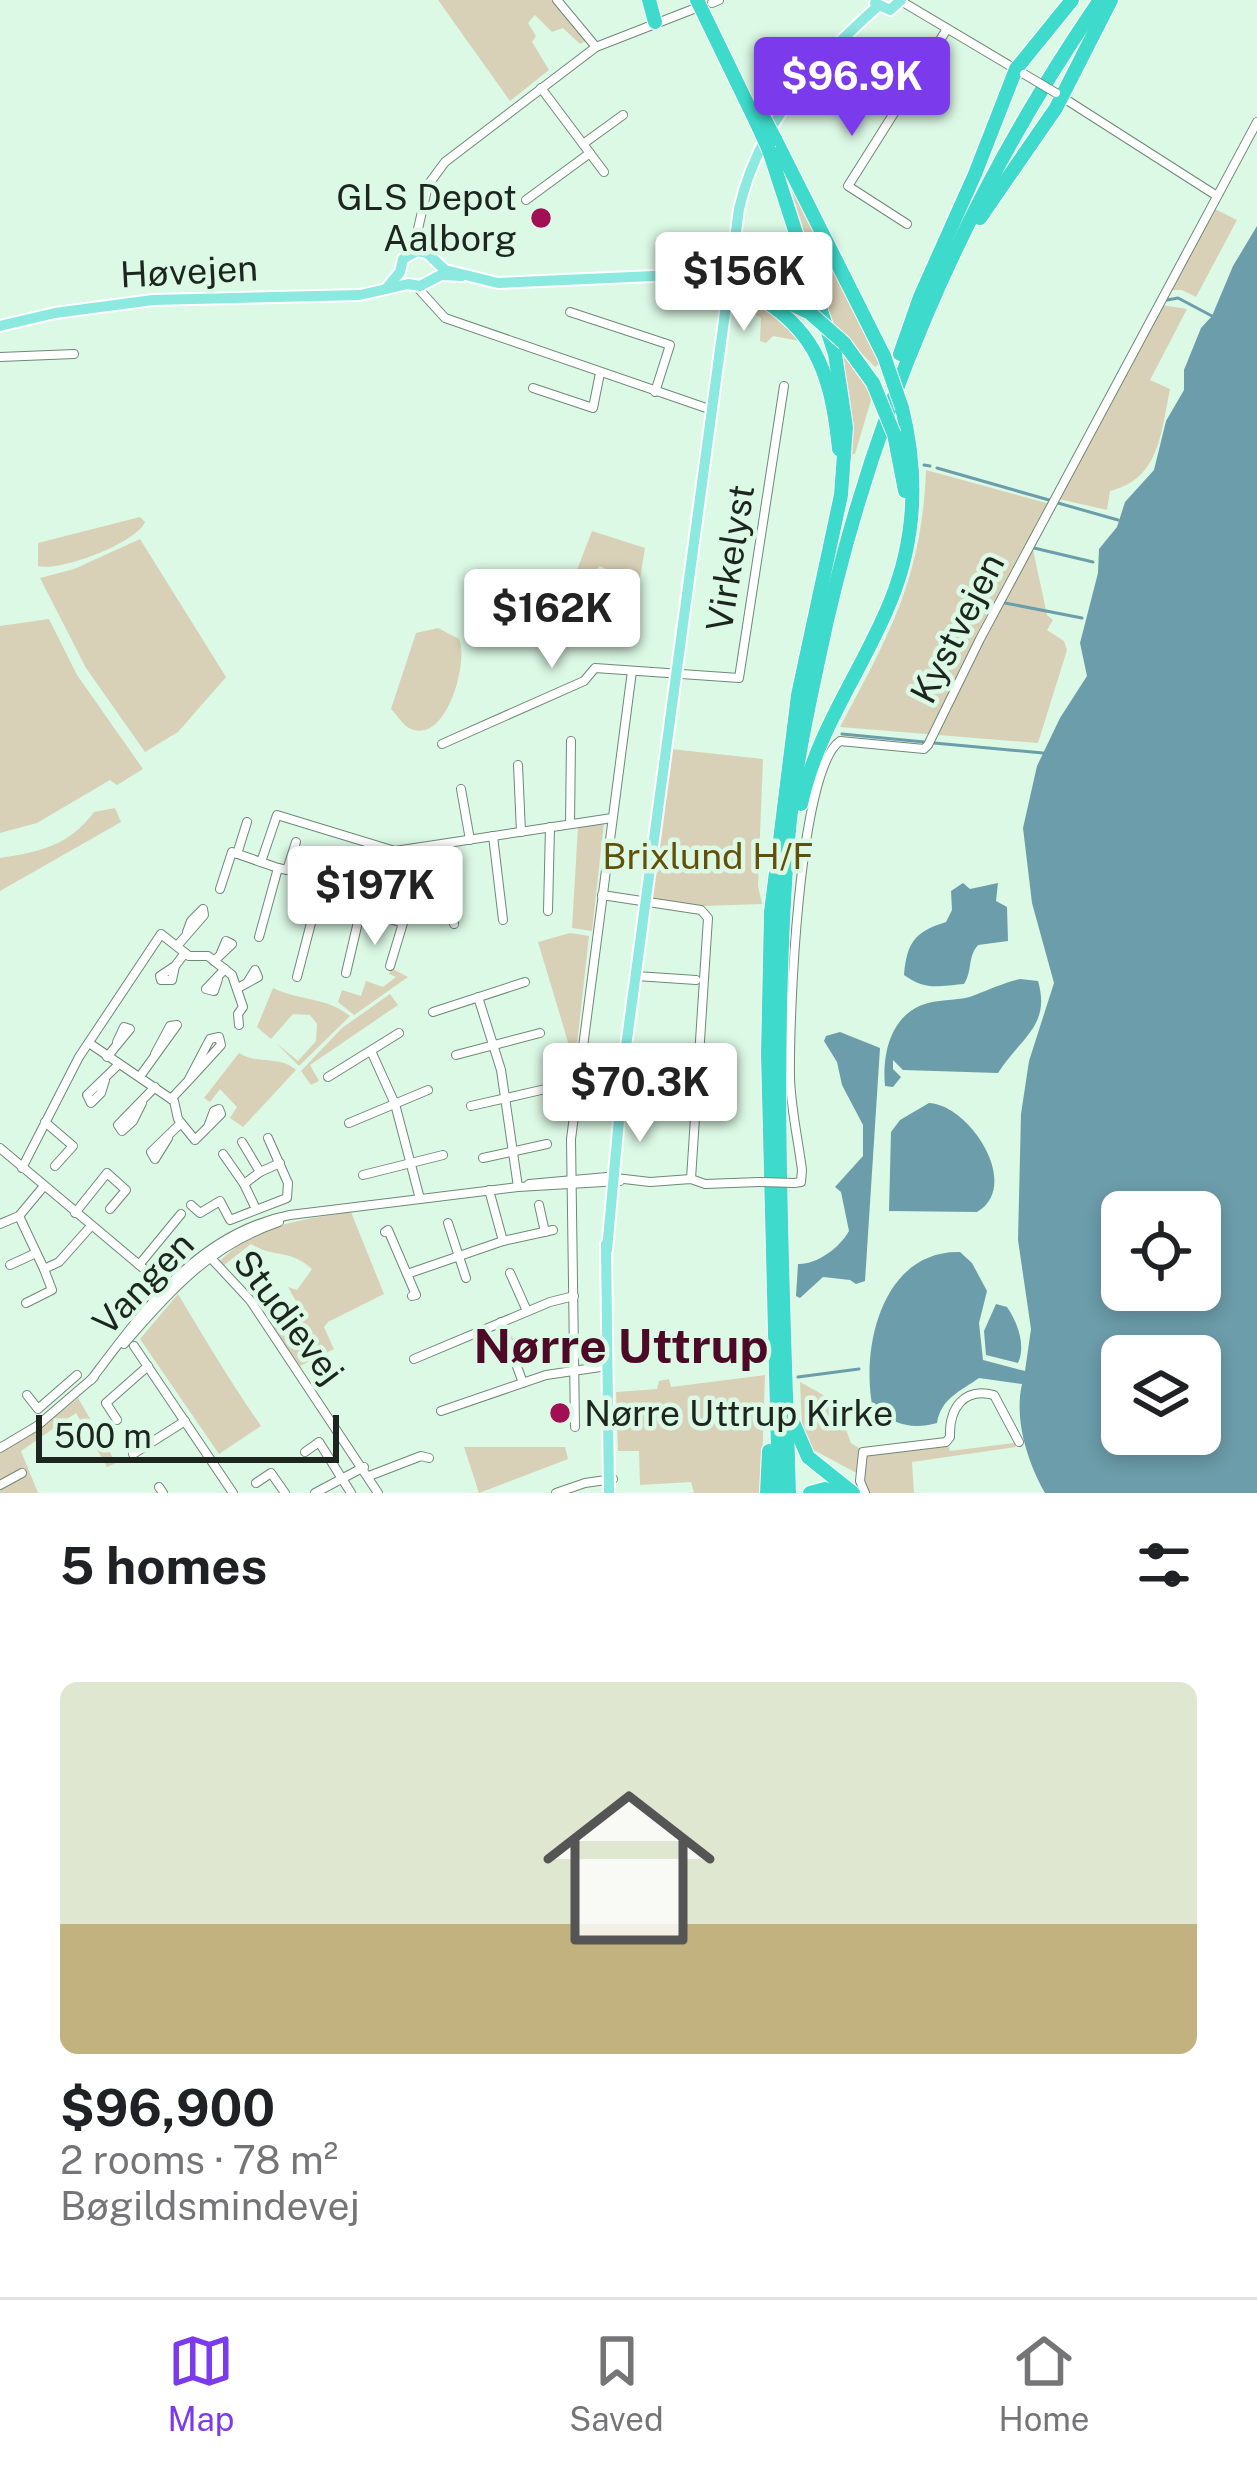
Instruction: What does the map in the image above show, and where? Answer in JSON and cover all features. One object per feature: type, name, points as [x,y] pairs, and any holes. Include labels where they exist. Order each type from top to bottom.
[{"type":"highway","points":[[649,0],[655,22]]},
{"type":"highway","points":[[798,695],[837,539],[920,297],[1020,71],[1072,0]]},
{"type":"highway","points":[[789,1493],[779,1059],[798,757],[833,588],[896,359],[981,178],[1089,0]]},
{"type":"highway","points":[[896,359],[984,190],[1049,76],[1100,0]]},
{"type":"highway","points":[[896,359],[988,203],[1059,95],[1111,0]]},
{"type":"highway","points":[[706,2],[772,145],[896,359],[913,486],[908,538],[892,598],[821,737],[805,784],[787,880]]},
{"type":"highway","points":[[772,145],[835,354],[846,427],[841,495],[808,635]]},
{"type":"highway","points":[[716,279],[776,294],[810,314],[844,343],[873,383],[894,434],[905,496],[900,548],[892,582],[845,688]]},
{"type":"highway","points":[[738,284],[781,309],[802,330],[820,363],[832,398],[838,480],[798,695],[771,912],[768,1054],[778,1493]]},
{"type":"highway","points":[[782,1212],[794,1429],[814,1464],[853,1493]]},
{"type":"highway","points":[[767,1493],[773,1266]]},
{"type":"highway","points":[[810,1493],[825,1489],[841,1493]]},
{"type":"main road","points":[[611,1486],[607,1250],[619,1104],[649,881],[646,868],[656,824],[737,219],[756,154],[786,102],[878,5],[900,3]]},
{"type":"main road","points":[[383,291],[413,251],[462,276]]},
{"type":"main road","points":[[431,258],[432,279]]},
{"type":"main road","points":[[400,272],[412,285],[462,276],[498,283],[627,276],[716,279]]},
{"type":"main road","name":"Høvejen","points":[[0,326],[153,300],[383,291],[412,285]]},
{"type":"street","points":[[557,0],[596,47]]},
{"type":"street","points":[[413,251],[425,194],[438,169],[596,47],[706,2]]},
{"type":"street","points":[[900,3],[1020,71],[1217,196]]},
{"type":"street","points":[[907,224],[848,186],[947,29]]},
{"type":"street","points":[[541,88],[604,172]]},
{"type":"street","points":[[583,143],[623,115]]},
{"type":"street","name":"Kystvejen","points":[[798,1182],[790,1080],[795,946],[805,848],[823,765],[833,744],[840,741],[924,748],[929,743],[989,621],[1257,122]]},
{"type":"street","points":[[526,200],[590,153]]},
{"type":"street","points":[[421,226],[431,258]]},
{"type":"street","points":[[432,279],[434,309]]},
{"type":"street","points":[[412,285],[434,309],[459,323],[709,410]]},
{"type":"street","points":[[570,311],[670,345],[655,392]]},
{"type":"street","points":[[0,357],[74,354]]},
{"type":"street","points":[[532,388],[593,407],[600,373]]},
{"type":"street","name":"Virkelyst","points":[[675,671],[739,678],[784,386]]},
{"type":"street","points":[[442,744],[584,681],[595,668],[675,671]]},
{"type":"street","points":[[575,1426],[572,1129],[632,671]]},
{"type":"street","points":[[570,824],[571,741]]},
{"type":"street","points":[[518,765],[521,832]]},
{"type":"street","points":[[461,789],[470,840]]},
{"type":"street","points":[[261,862],[277,815],[395,851],[612,818]]},
{"type":"street","points":[[237,854],[247,822]]},
{"type":"street","points":[[548,911],[550,827]]},
{"type":"street","points":[[494,836],[503,920]]},
{"type":"street","points":[[220,889],[232,853],[286,871],[296,842]]},
{"type":"street","points":[[346,973],[372,846]]},
{"type":"street","points":[[437,847],[454,924]]},
{"type":"street","points":[[328,899],[340,860]]},
{"type":"street","points":[[260,937],[278,868]]},
{"type":"street","points":[[378,915],[391,872]]},
{"type":"street","points":[[602,895],[701,910],[708,918],[691,1179]]},
{"type":"street","points":[[297,977],[318,896],[404,922],[390,966]]},
{"type":"street","points":[[175,966],[187,932]]},
{"type":"street","points":[[22,1168],[89,1043],[161,934],[181,950],[218,957],[243,985],[239,1024]]},
{"type":"street","points":[[218,979],[225,969]]},
{"type":"street","points":[[636,976],[697,980]]},
{"type":"street","points":[[433,1012],[525,982]]},
{"type":"street","points":[[478,997],[507,1098],[518,1187]]},
{"type":"street","points":[[328,1077],[399,1033]]},
{"type":"street","points":[[456,1055],[540,1033]]},
{"type":"street","points":[[171,1099],[188,1081],[221,1045],[219,1037],[210,1039],[188,1081]]},
{"type":"street","points":[[106,1057],[117,1042]]},
{"type":"street","points":[[89,1043],[171,1099],[195,1140],[208,1127]]},
{"type":"street","points":[[370,1051],[395,1104],[420,1199]]},
{"type":"street","points":[[141,1075],[155,1054]]},
{"type":"street","points":[[105,1080],[118,1065]]},
{"type":"street","points":[[142,1103],[155,1087]]},
{"type":"street","points":[[471,1106],[554,1087]]},
{"type":"street","points":[[349,1123],[428,1090]]},
{"type":"street","points":[[45,1122],[73,1146],[56,1166]]},
{"type":"street","points":[[168,1138],[181,1123]]},
{"type":"street","points":[[191,1205],[200,1213],[220,1202],[230,1220],[290,1194],[268,1138]]},
{"type":"street","points":[[242,1142],[260,1172]]},
{"type":"street","points":[[483,1158],[547,1144]]},
{"type":"street","points":[[0,1148],[167,1289]]},
{"type":"street","points":[[223,1154],[257,1191]]},
{"type":"street","points":[[364,1175],[443,1155]]},
{"type":"street","points":[[248,1182],[280,1163]]},
{"type":"street","points":[[76,1213],[107,1174],[126,1190],[110,1209]]},
{"type":"street","points":[[248,1182],[256,1208]]},
{"type":"street","name":"Vangen","points":[[0,1448],[70,1400],[167,1289],[208,1254],[275,1221],[573,1182],[798,1182]]},
{"type":"street","points":[[0,1224],[19,1216],[44,1186]]},
{"type":"street","points":[[489,1190],[503,1241]]},
{"type":"street","points":[[270,1205],[275,1221]]},
{"type":"street","points":[[407,1274],[503,1241],[549,1231],[539,1205]]},
{"type":"street","points":[[139,1264],[181,1214]]},
{"type":"street","points":[[19,1216],[52,1290],[26,1303]]},
{"type":"street","points":[[448,1223],[466,1277]]},
{"type":"street","points":[[44,1269],[59,1262],[91,1226]]},
{"type":"street","points":[[385,1232],[416,1295],[412,1296]]},
{"type":"street","points":[[10,1264],[36,1253]]},
{"type":"street","name":"Studievej","points":[[208,1254],[250,1300],[378,1493]]},
{"type":"street","points":[[510,1273],[527,1311]]},
{"type":"street","points":[[414,1359],[574,1296]]},
{"type":"street","points":[[501,1322],[523,1383]]},
{"type":"street","points":[[134,1346],[233,1493]]},
{"type":"street","points":[[441,1412],[523,1383],[609,1365]]},
{"type":"street","points":[[118,1420],[106,1403],[148,1366]]},
{"type":"street","points":[[27,1395],[38,1409],[77,1375]]},
{"type":"street","points":[[62,1390],[70,1400]]},
{"type":"street","points":[[865,1493],[860,1481],[863,1452],[946,1442],[953,1409],[973,1395],[994,1395],[1019,1442]]},
{"type":"street","points":[[133,1454],[185,1421]]},
{"type":"street","points":[[305,1452],[319,1442],[351,1493]]},
{"type":"street","points":[[315,1493],[344,1478],[421,1456],[429,1458]]},
{"type":"street","points":[[0,1485],[22,1473]]},
{"type":"street","points":[[256,1483],[271,1473],[285,1493]]},
{"type":"street","points":[[556,1493],[611,1486]]},
{"type":"green space","points":[[438,0],[553,0],[586,41],[580,44],[563,28],[552,32],[535,15],[528,23],[536,36],[532,42],[549,70],[510,101]]},
{"type":"green space","points":[[788,178],[879,364],[875,367],[831,322]]},
{"type":"green space","points":[[1215,209],[1237,220],[1196,297],[1172,290]]},
{"type":"green space","points":[[733,290],[767,304],[805,342],[773,336],[766,343],[760,341],[761,318],[733,301]]},
{"type":"green space","points":[[1162,305],[1187,309],[1150,380],[1170,389],[1149,465],[1127,485],[1110,491],[1107,510],[1059,499]]},
{"type":"green space","points":[[840,352],[859,367],[872,397],[855,454],[851,454],[849,400]]},
{"type":"green space","points":[[926,470],[1050,504],[1031,540],[1047,615],[1053,620],[1047,630],[1064,641],[1067,650],[1038,743],[840,727],[900,605],[918,543]]},
{"type":"green space","points":[[140,517],[145,522],[139,530],[113,547],[63,565],[38,566],[38,543]]},
{"type":"green space","points":[[592,531],[645,548],[630,639],[605,629],[628,578],[599,566],[588,576],[577,570]]},
{"type":"green space","points":[[140,539],[226,677],[178,732],[145,752],[86,668],[40,578],[74,569]]},
{"type":"green space","points":[[49,619],[77,675],[143,769],[117,785],[110,780],[37,823],[0,833],[0,626]]},
{"type":"green space","points":[[438,628],[459,639],[458,681],[445,713],[435,724],[424,730],[411,729],[391,709],[416,633]]},
{"type":"green space","name":"Brixlund H/F","points":[[671,749],[763,759],[758,886],[762,904],[704,906],[651,898]]},
{"type":"green space","points":[[115,808],[121,822],[0,891],[0,858],[52,846],[74,833],[94,812]]},
{"type":"green space","points":[[604,823],[592,931],[572,928],[578,827]]},
{"type":"green space","points":[[570,933],[589,936],[576,1053],[571,1052],[538,942]]},
{"type":"green space","points":[[391,968],[408,977],[354,1015],[338,1002],[342,990],[361,996],[366,981],[383,987],[396,977],[389,974]]},
{"type":"green space","points":[[273,988],[332,1005],[350,1016],[299,1066],[276,1043],[298,1061],[316,1041],[317,1024],[310,1015],[293,1014],[271,1039],[257,1027]]},
{"type":"green space","points":[[390,994],[398,1005],[310,1065],[319,1081],[311,1085],[301,1071],[342,1028]]},
{"type":"green space","points":[[239,1053],[296,1070],[243,1127],[230,1118],[237,1107],[220,1089],[210,1102],[204,1098]]},
{"type":"green space","points":[[351,1212],[384,1294],[328,1322],[324,1327],[334,1349],[300,1366],[273,1327],[302,1312],[288,1287],[297,1290],[312,1269],[296,1258],[251,1244],[223,1266],[220,1261],[264,1232]]},
{"type":"green space","points":[[178,1294],[261,1426],[219,1454],[140,1339]]},
{"type":"green space","points":[[765,1375],[761,1493],[694,1493],[691,1482],[640,1485],[639,1451],[618,1451],[616,1392],[657,1389],[659,1381],[669,1379],[671,1387]]},
{"type":"green space","points":[[800,1382],[836,1402],[851,1443],[865,1452],[947,1443],[950,1451],[1014,1443],[1016,1447],[912,1462],[914,1493],[860,1493],[862,1476],[810,1448],[802,1428]]},
{"type":"green space","points":[[78,1398],[116,1463],[107,1467],[76,1413],[21,1451],[38,1493],[0,1493],[0,1453]]},
{"type":"green space","points":[[464,1447],[565,1447],[568,1459],[479,1493]]},
{"type":"water","points":[[1257,226],[1257,1493],[1045,1493],[1024,1440],[1022,1384],[979,1378],[947,1401],[937,1423],[911,1426],[873,1409],[870,1359],[882,1307],[895,1285],[912,1267],[933,1256],[960,1252],[972,1263],[987,1291],[979,1323],[983,1360],[1025,1371],[1031,1329],[1018,1240],[1021,1114],[1029,1061],[1054,983],[1032,903],[1023,828],[1037,766],[1087,676],[1080,643],[1098,573],[1099,549],[1117,527],[1125,502],[1154,470],[1166,421],[1184,390],[1184,370],[1201,328],[1212,316]]},
{"type":"water","points":[[963,883],[970,889],[998,883],[996,901],[1007,907],[1008,941],[978,945],[964,984],[932,986],[912,980],[904,975],[910,947],[926,930],[946,922],[952,910],[951,891]]},
{"type":"water","points":[[1020,979],[1038,981],[1040,1009],[1032,1030],[998,1073],[903,1070],[893,1060],[893,1069],[901,1077],[893,1087],[885,1086],[892,1036],[915,1008],[970,997]]},
{"type":"water","points":[[840,1032],[880,1048],[865,1281],[856,1284],[823,1277],[800,1298],[796,1296],[798,1264],[826,1255],[849,1231],[841,1192],[835,1187],[863,1156],[863,1125],[824,1041]]},
{"type":"water","points":[[929,1103],[960,1117],[985,1148],[994,1184],[990,1200],[977,1212],[889,1211],[891,1132],[900,1120]]},
{"type":"water","points":[[996,1304],[1007,1307],[1017,1327],[1018,1363],[986,1355],[984,1331]]},
{"type":"waterway","points":[[1167,300],[1178,298],[1212,316]]},
{"type":"waterway","points":[[924,465],[930,466]]},
{"type":"waterway","points":[[937,468],[1049,500]]},
{"type":"waterway","points":[[1058,503],[1118,520]]},
{"type":"waterway","points":[[1034,548],[1093,562]]},
{"type":"waterway","points":[[1005,603],[1082,618]]},
{"type":"waterway","points":[[842,734],[924,742]]},
{"type":"waterway","points":[[934,743],[1043,753]]},
{"type":"waterway","points":[[798,1377],[859,1369]]},
{"type":"place","name":"GLS Depot Aalborg","points":[[541,218]]},
{"type":"place","name":"Nørre Uttrup Kirke","points":[[560,1413]]},
{"type":"district","name":"Nørre Uttrup","points":[[621,1346]]}]
